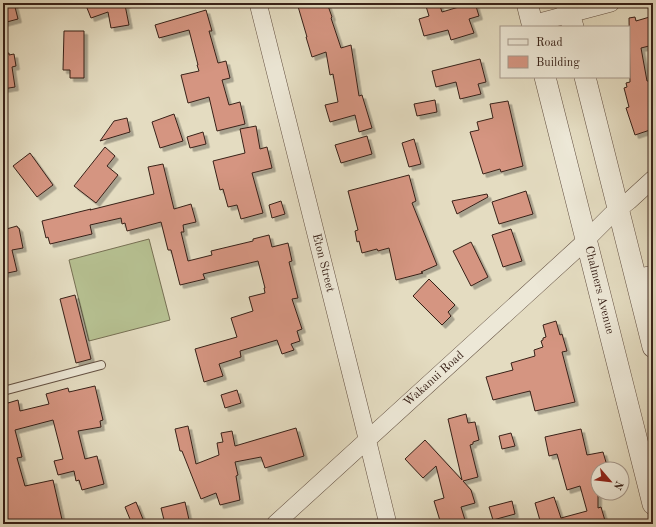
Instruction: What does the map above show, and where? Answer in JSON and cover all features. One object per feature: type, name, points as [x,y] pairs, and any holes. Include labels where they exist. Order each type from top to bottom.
[{"type":"street","name":"Eton Street","points":[[258,3],[368,438],[388,524]]},
{"type":"street","points":[[527,3],[532,25],[611,3]]},
{"type":"street","name":"Chalmers Avenue","points":[[545,78],[589,236],[653,504]]},
{"type":"street","points":[[585,78],[619,210],[644,276],[653,347]]},
{"type":"street","name":"Wakanui Road","points":[[274,524],[653,179]]},
{"type":"lane","points":[[3,391],[102,365]]},
{"type":"green space","points":[[149,239],[170,320],[89,341],[69,260]]},
{"type":"building","points":[[3,3],[14,3],[18,19],[3,23]]},
{"type":"building","points":[[85,3],[128,3],[125,5],[129,25],[111,28],[108,12],[91,18]]},
{"type":"building","points":[[297,3],[327,3],[341,48],[351,45],[359,96],[362,95],[372,128],[359,132],[355,115],[330,122],[325,105],[338,102],[333,74],[330,75],[326,52],[312,57]]},
{"type":"building","points":[[425,3],[439,3],[442,12],[475,3],[479,16],[469,19],[474,33],[451,40],[448,30],[424,36],[419,19],[429,16]]},
{"type":"building","points":[[206,10],[212,31],[209,31],[218,63],[226,61],[230,78],[222,80],[229,105],[240,102],[245,124],[217,131],[209,97],[188,103],[181,75],[199,71],[189,30],[159,38],[155,25]]},
{"type":"building","points":[[653,16],[653,45],[641,48],[647,81],[651,81],[653,90],[653,129],[635,135],[626,108],[629,107],[624,88],[627,87],[626,83],[630,82],[629,18],[635,17],[636,21]]},
{"type":"building","points":[[64,31],[84,31],[84,78],[70,78],[70,70],[63,70]]},
{"type":"building","points":[[9,53],[9,55],[14,54],[16,66],[12,67],[15,87],[3,89],[3,54]]},
{"type":"building","points":[[480,59],[486,82],[478,84],[481,94],[460,99],[456,82],[436,87],[432,71]]},
{"type":"building","points":[[435,100],[437,112],[417,116],[414,104]]},
{"type":"building","points":[[508,101],[523,166],[501,172],[500,169],[483,174],[470,132],[479,130],[477,122],[493,118],[490,104]]},
{"type":"building","points":[[174,114],[183,141],[160,148],[152,122]]},
{"type":"building","points":[[127,118],[130,132],[100,141],[114,121]]},
{"type":"building","points":[[256,126],[260,149],[267,147],[272,168],[252,173],[263,213],[241,219],[237,205],[228,207],[223,189],[220,190],[213,161],[245,153],[240,129]]},
{"type":"building","points":[[203,132],[206,144],[190,148],[187,137]]},
{"type":"building","points":[[367,136],[372,154],[341,163],[335,145]]},
{"type":"building","points":[[414,139],[421,164],[409,167],[402,143]]},
{"type":"building","points":[[105,147],[115,156],[107,166],[118,175],[96,203],[74,186]]},
{"type":"building","points":[[30,153],[53,185],[37,197],[13,166]]},
{"type":"building","points":[[163,164],[174,209],[191,204],[196,222],[183,225],[184,232],[181,232],[188,261],[212,255],[211,251],[253,241],[253,239],[269,235],[272,247],[288,243],[292,261],[289,262],[298,298],[292,299],[302,329],[297,331],[300,341],[291,344],[294,350],[282,354],[277,340],[240,351],[241,357],[219,364],[223,376],[204,382],[195,349],[237,337],[231,318],[253,311],[249,297],[265,293],[258,261],[203,274],[205,279],[180,285],[171,250],[168,250],[161,222],[127,231],[125,223],[122,224],[121,218],[90,225],[92,234],[50,244],[48,237],[46,238],[42,221],[154,194],[148,167]]},
{"type":"building","points":[[409,175],[416,201],[412,203],[437,265],[421,272],[423,273],[396,280],[389,248],[378,251],[377,249],[362,253],[359,241],[357,242],[355,231],[358,230],[348,191]]},
{"type":"building","points":[[526,191],[533,214],[499,224],[492,202]]},
{"type":"building","points":[[487,194],[488,197],[457,214],[452,201]]},
{"type":"building","points":[[281,201],[285,214],[272,218],[269,205]]},
{"type":"building","points":[[17,226],[19,228],[23,248],[12,250],[17,271],[3,274],[3,230]]},
{"type":"building","points":[[511,229],[522,261],[503,267],[492,235]]},
{"type":"building","points":[[471,242],[488,277],[471,286],[453,251]]},
{"type":"building","points":[[429,279],[455,305],[448,312],[451,316],[442,325],[413,296]]},
{"type":"building","points":[[75,295],[91,359],[76,363],[60,299]]},
{"type":"building","points":[[556,321],[567,351],[562,352],[575,402],[535,411],[530,391],[493,400],[486,377],[513,370],[511,363],[535,356],[534,350],[543,347],[541,341],[546,337],[543,325]]},
{"type":"building","points":[[95,386],[103,420],[100,421],[101,427],[78,431],[85,459],[97,456],[104,484],[82,490],[79,480],[76,481],[74,471],[58,475],[54,461],[63,459],[53,420],[15,430],[22,457],[17,458],[25,486],[53,480],[63,524],[12,524],[12,520],[3,522],[3,402],[7,401],[8,403],[18,400],[20,411],[49,404],[46,394],[68,388],[69,392]]},
{"type":"building","points":[[237,390],[241,403],[225,408],[221,395]]},
{"type":"building","points":[[466,414],[468,423],[475,422],[479,440],[470,445],[478,477],[463,481],[471,490],[475,503],[461,507],[465,520],[450,524],[441,524],[434,501],[444,498],[436,466],[423,478],[405,459],[425,440],[462,480],[448,419]]},
{"type":"building","points":[[188,426],[196,464],[219,455],[217,443],[223,442],[221,433],[232,431],[235,446],[296,428],[304,456],[265,468],[261,457],[235,462],[238,475],[236,476],[240,500],[220,505],[216,493],[201,499],[182,451],[180,451],[175,429]]},
{"type":"building","points":[[581,429],[587,455],[603,452],[606,461],[590,461],[590,501],[598,501],[598,508],[601,507],[606,524],[541,524],[535,503],[554,497],[561,518],[587,511],[580,486],[567,490],[557,454],[549,456],[545,437]]},
{"type":"building","points":[[511,433],[515,446],[502,449],[499,436]]},
{"type":"building","points":[[512,501],[515,514],[493,520],[489,507]]},
{"type":"building","points":[[136,502],[145,524],[132,524],[125,507]]},
{"type":"building","points":[[185,502],[190,524],[165,524],[161,508]]}]
